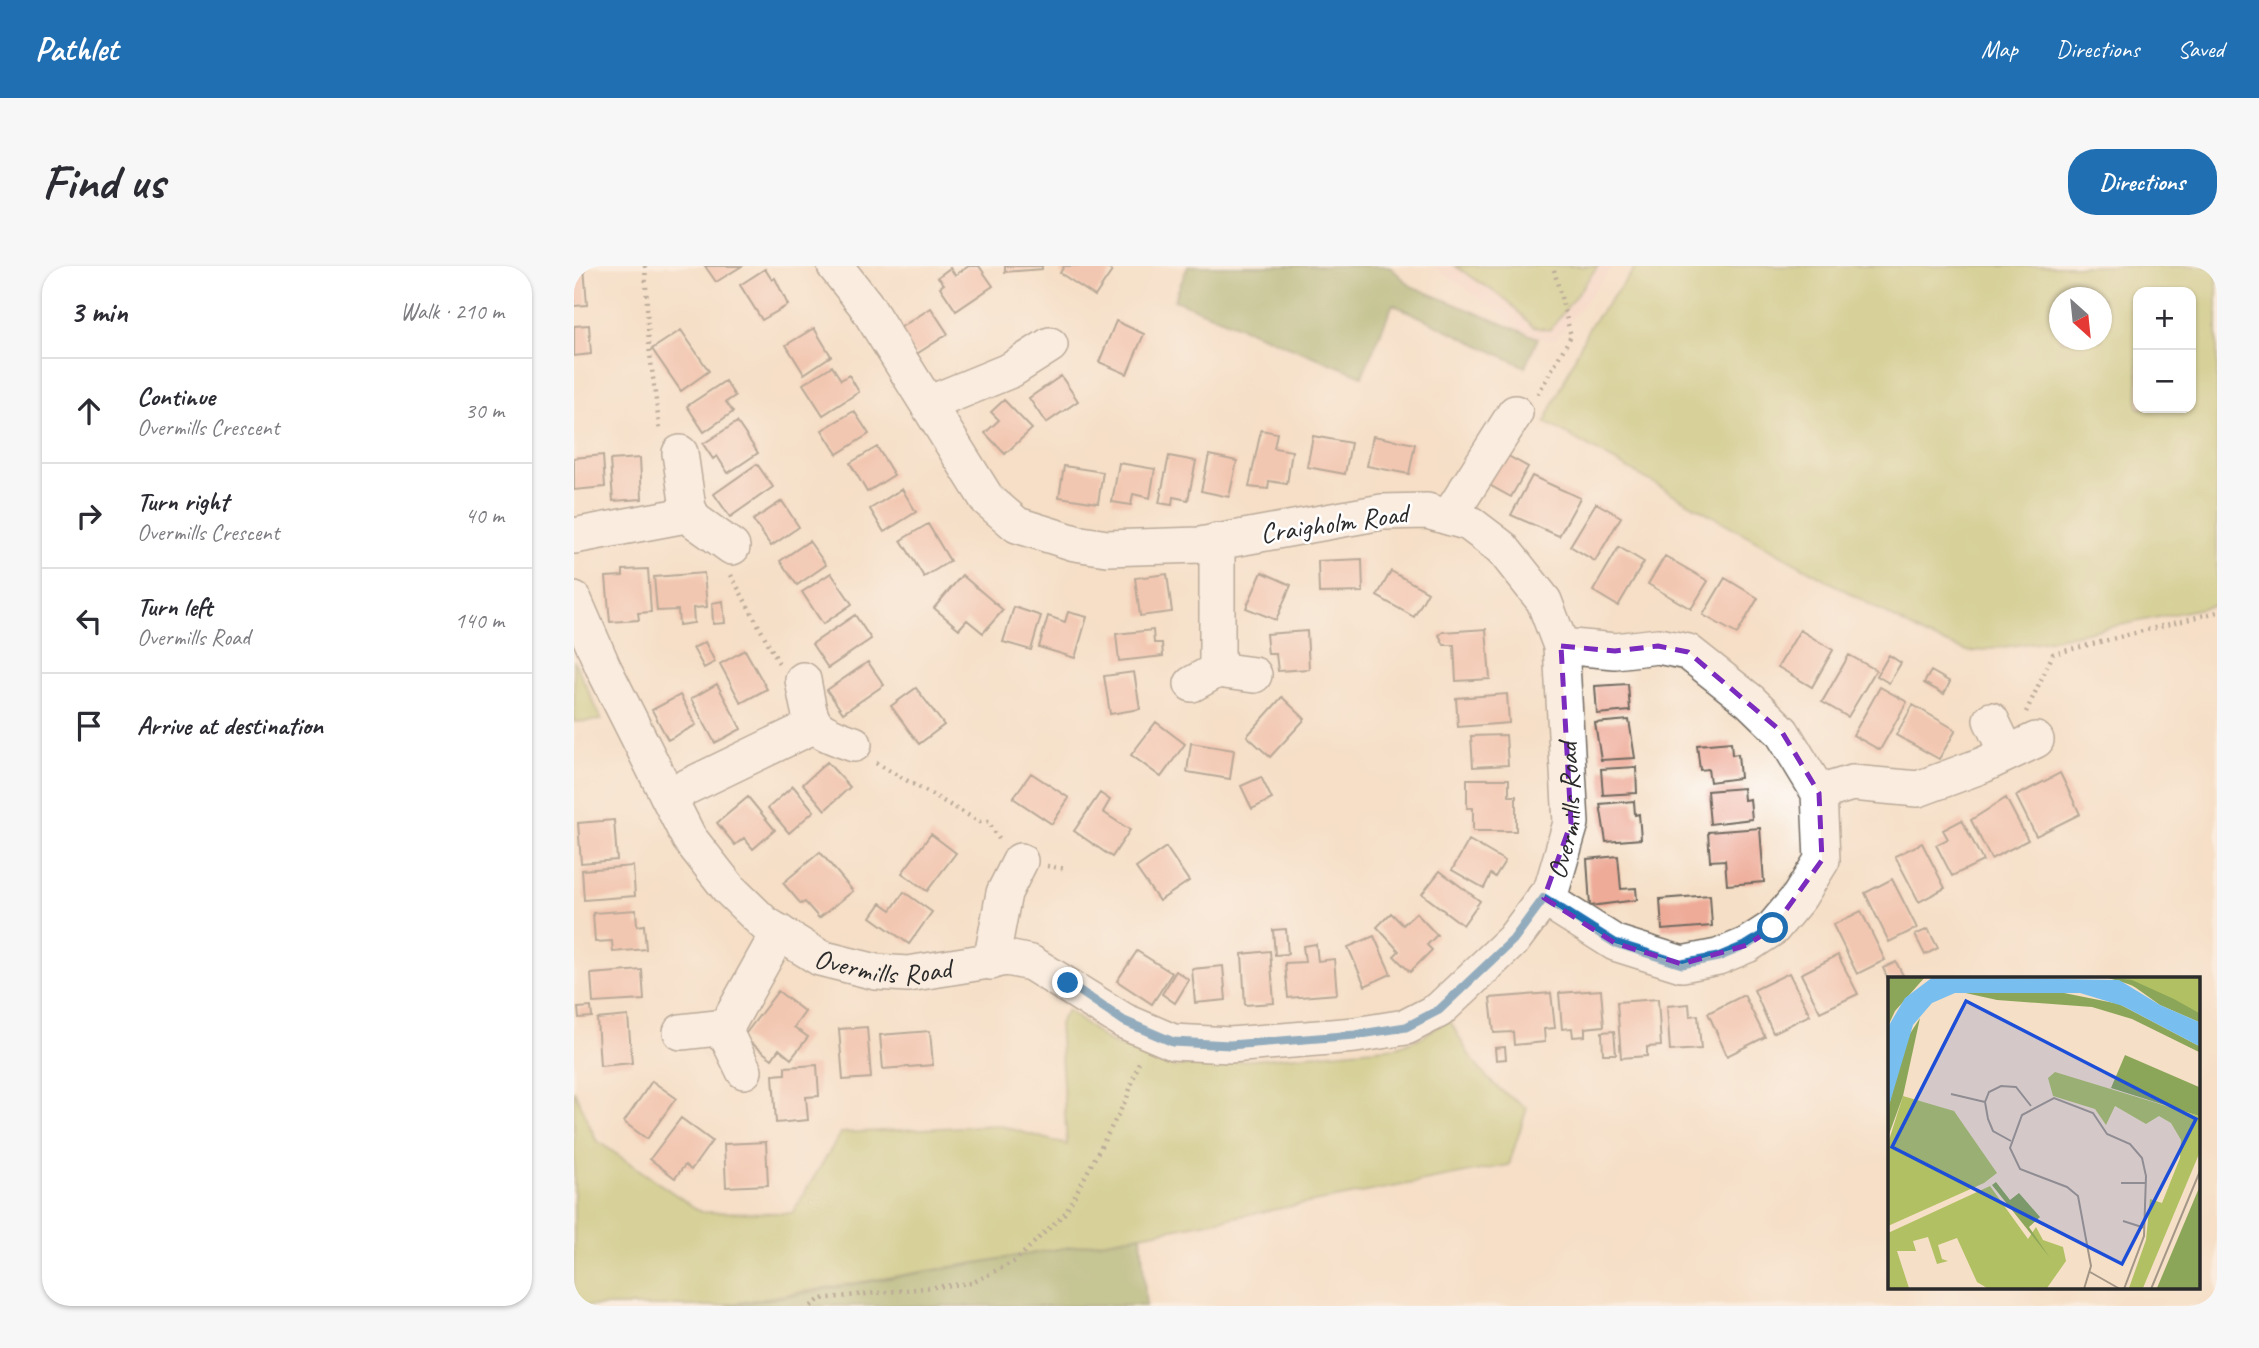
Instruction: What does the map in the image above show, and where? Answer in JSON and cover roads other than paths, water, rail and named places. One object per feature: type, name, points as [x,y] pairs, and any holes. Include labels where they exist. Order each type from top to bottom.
[{"type":"street","name":"Craigholm Road","points":[[835,266],[865,304],[987,499],[1017,525],[1075,543],[1107,548],[1217,541],[1382,512],[1427,511],[1449,517]]},
{"type":"street","points":[[928,404],[1011,370],[1049,345]]},
{"type":"street","points":[[1449,517],[1515,413]]},
{"type":"street","points":[[680,453],[694,520],[732,547]]},
{"type":"street","points":[[574,536],[691,514]]},
{"type":"street","name":"Overmills Road","points":[[574,600],[603,667],[689,838],[729,889],[765,924],[820,958],[876,972],[908,974],[1007,958],[1031,963],[1124,1021],[1173,1042],[1230,1045],[1355,1035],[1406,1027],[1439,1010],[1513,940],[1552,888],[1571,823],[1561,646],[1544,601],[1502,548],[1469,523],[1449,517]]},
{"type":"street","points":[[1217,541],[1205,677],[1254,675]]},
{"type":"street","points":[[1544,898],[1615,943],[1682,964],[1718,957],[1747,945],[1773,928],[1799,897],[1822,860],[1819,793],[1782,732],[1688,652],[1658,646],[1615,651],[1561,646]]},
{"type":"street","points":[[803,680],[810,719],[819,732],[854,744]]},
{"type":"street","points":[[1819,793],[1852,783],[1918,789],[2022,746],[1991,720]]},
{"type":"street","points":[[668,796],[815,725]]},
{"type":"street","name":"Overmills Road","points":[[991,962],[1004,893],[1020,861]]},
{"type":"street","name":"Overmills Road","points":[[723,1033],[779,932]]},
{"type":"street","points":[[681,1032],[717,1028],[723,1033],[744,1071]]}]
